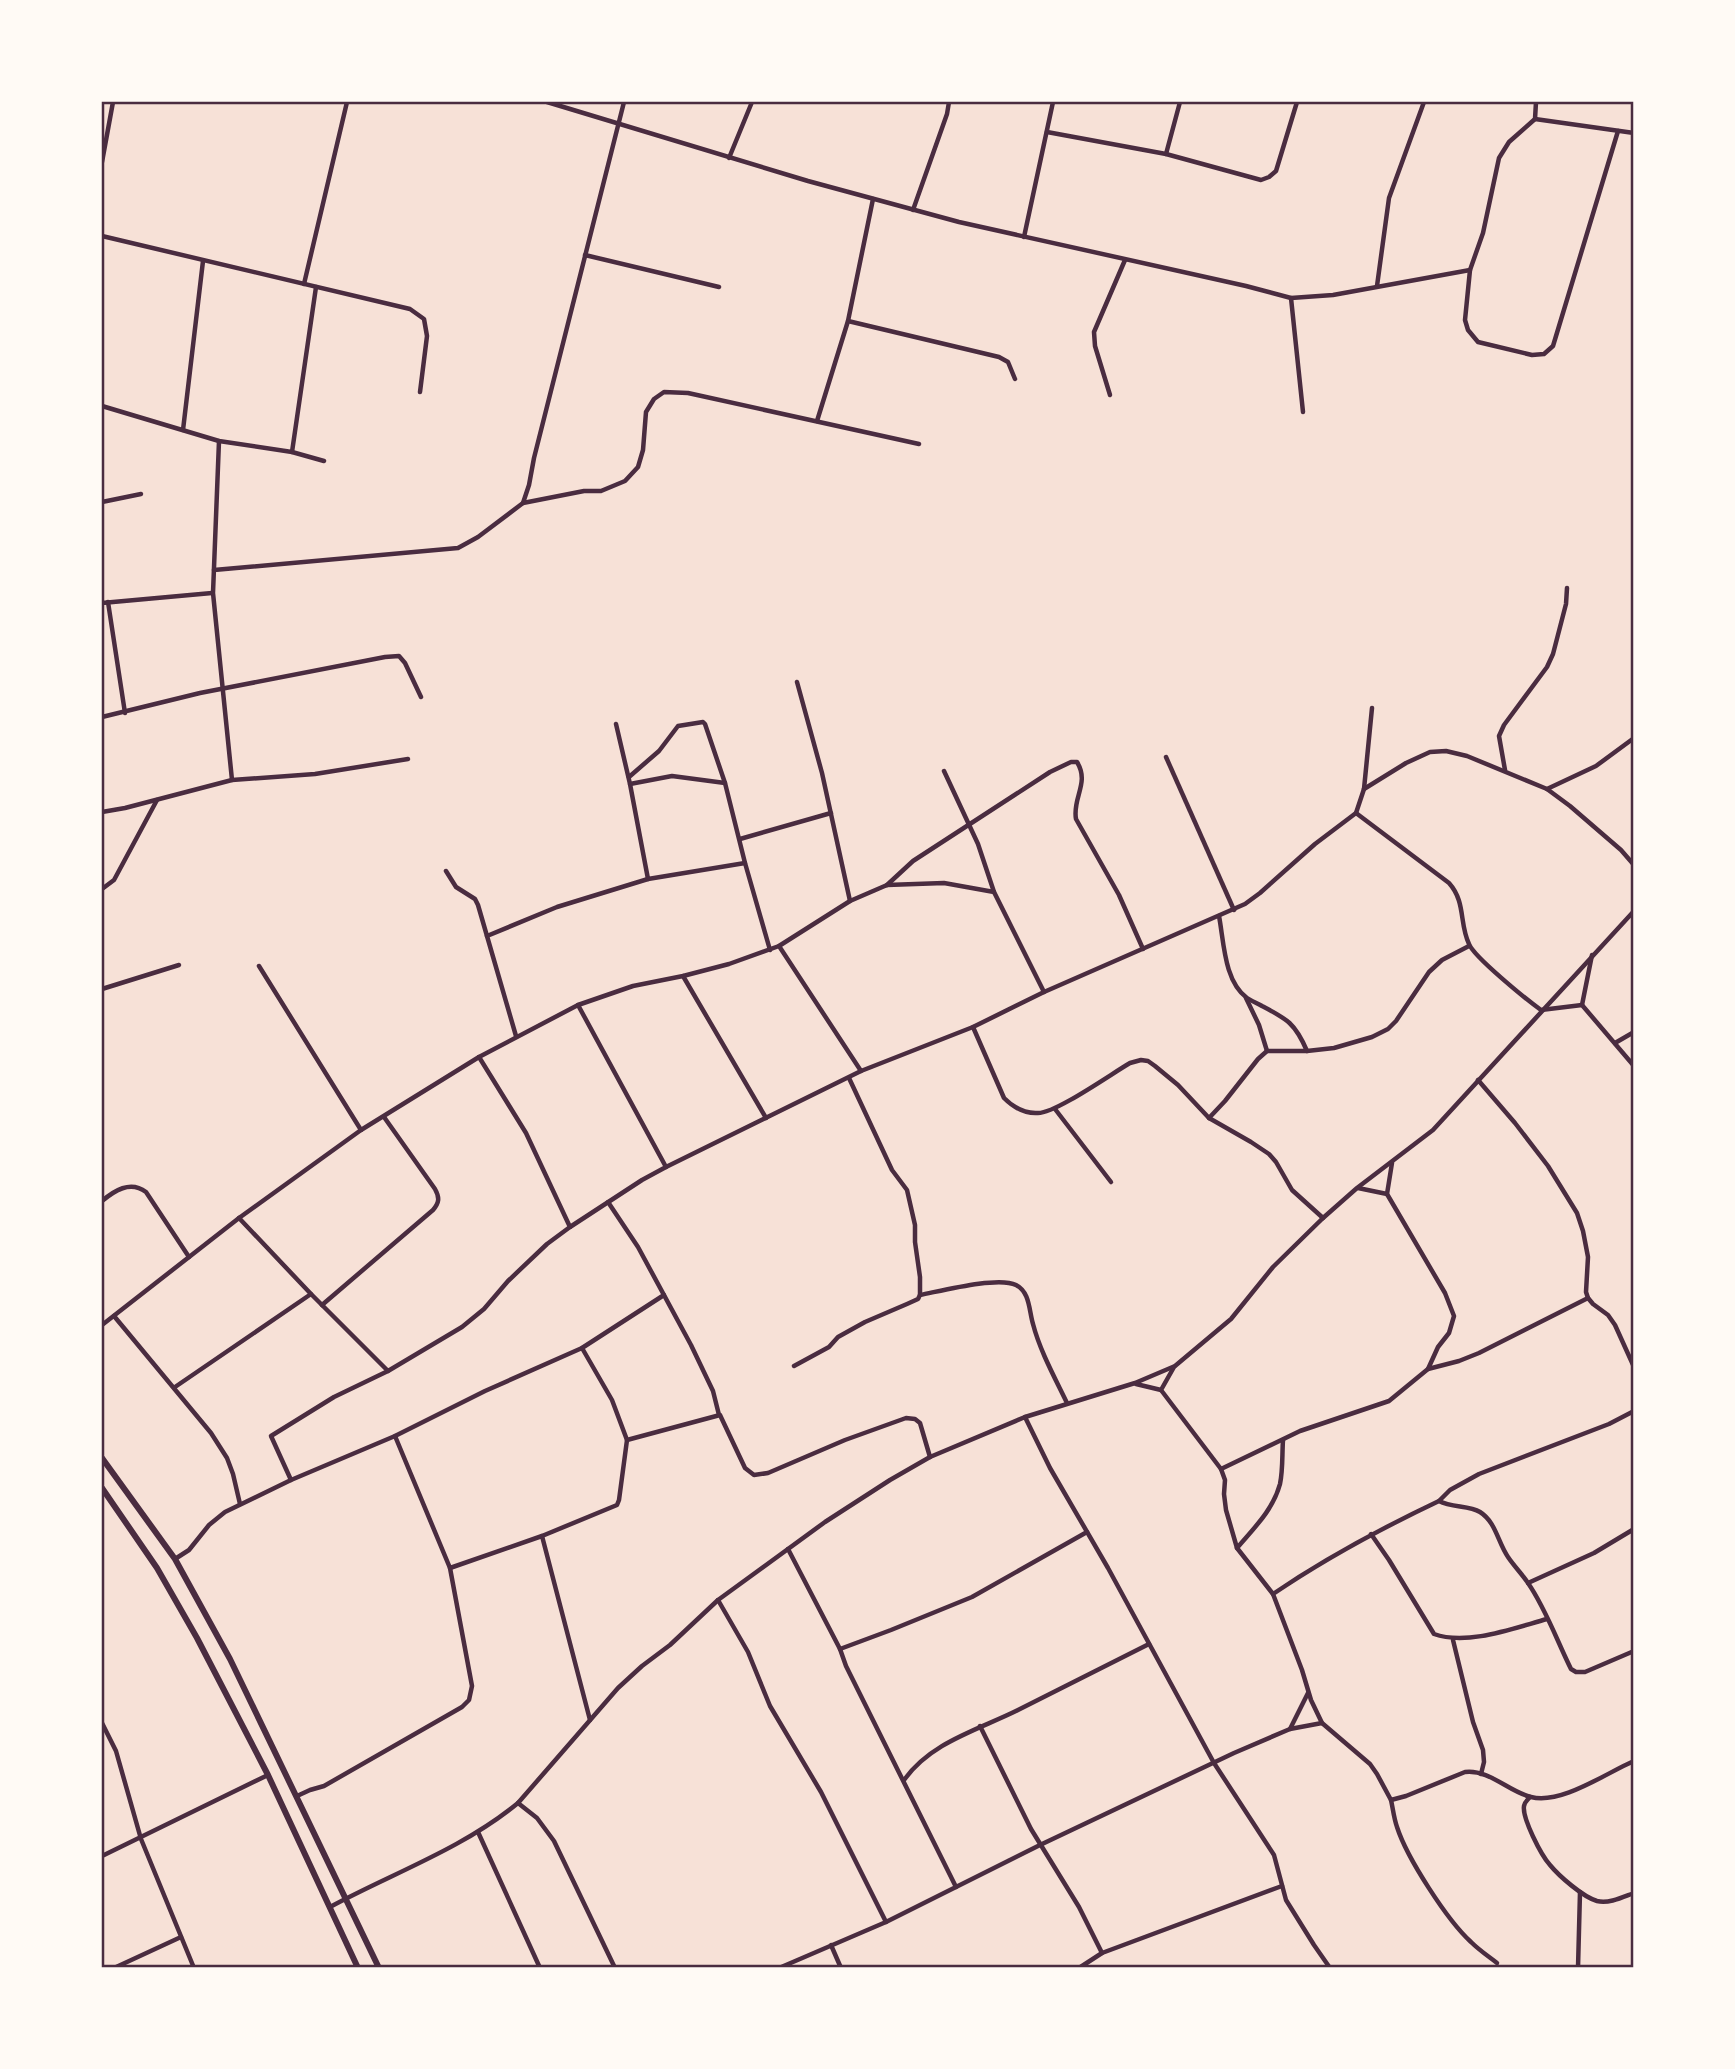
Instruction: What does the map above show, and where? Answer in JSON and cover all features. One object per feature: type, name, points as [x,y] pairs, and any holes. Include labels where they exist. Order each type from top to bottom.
[{"type":"main road","points":[[102,1458],[175,1559],[230,1659],[379,1968]]},
{"type":"main road","points":[[102,1492],[157,1568],[197,1638],[268,1775],[356,1967]]},
{"type":"street","points":[[102,162],[113,102]]},
{"type":"street","points":[[304,284],[347,102]]},
{"type":"street","points":[[547,102],[729,158],[913,210],[1291,298],[1333,295],[1470,270]]},
{"type":"street","points":[[523,503],[624,102]]},
{"type":"street","points":[[729,158],[752,102]]},
{"type":"street","points":[[913,210],[949,102]]},
{"type":"street","points":[[1024,237],[1053,102]]},
{"type":"street","points":[[1166,154],[1180,102]]},
{"type":"street","points":[[1047,132],[1166,154],[1261,180],[1276,171],[1297,102]]},
{"type":"street","points":[[1377,287],[1389,198],[1423,102]]},
{"type":"street","points":[[1536,102],[1535,119],[1509,142],[1499,158],[1483,233],[1470,270],[1465,320],[1473,338],[1478,342],[1532,355],[1542,355],[1553,346],[1618,131]]},
{"type":"street","points":[[1535,119],[1633,133]]},
{"type":"street","points":[[817,421],[848,321],[873,199]]},
{"type":"street","points":[[102,236],[410,309],[424,319],[427,336],[420,392]]},
{"type":"street","points":[[586,255],[719,287]]},
{"type":"street","points":[[1110,395],[1095,346],[1094,332],[1125,260]]},
{"type":"street","points":[[183,430],[203,261]]},
{"type":"street","points":[[292,452],[316,286]]},
{"type":"street","points":[[1291,298],[1303,412]]},
{"type":"street","points":[[848,321],[999,357],[1008,362],[1015,379]]},
{"type":"street","points":[[214,570],[458,548],[478,537],[523,503],[584,491],[601,491],[625,481],[638,467],[643,450],[646,412],[654,399],[663,392],[688,393],[919,444]]},
{"type":"street","points":[[102,406],[219,441],[292,452],[324,461]]},
{"type":"street","points":[[219,441],[213,593],[232,780]]},
{"type":"street","points":[[102,502],[141,494]]},
{"type":"street","points":[[1505,771],[1499,736],[1504,725],[1541,677],[1553,654],[1566,604],[1567,588]]},
{"type":"street","points":[[125,713],[105,602],[213,593]]},
{"type":"street","points":[[102,718],[200,693],[399,656],[421,697]]},
{"type":"street","points":[[797,682],[831,813],[850,901]]},
{"type":"street","points":[[291,1480],[271,1436],[334,1396],[388,1371],[462,1327],[484,1309],[508,1281],[548,1244],[642,1180],[862,1071],[973,1027],[1044,992],[1245,904],[1356,813],[1364,789],[1372,708]]},
{"type":"street","points":[[629,777],[659,751],[678,726],[703,722],[725,783],[770,950]]},
{"type":"street","points":[[616,724],[631,784],[648,879]]},
{"type":"street","points":[[1547,789],[1596,766],[1633,738]]},
{"type":"street","points":[[1364,789],[1396,771],[1406,762],[1438,750],[1467,756],[1547,789],[1621,850],[1633,865]]},
{"type":"street","points":[[1166,757],[1234,910]]},
{"type":"street","points":[[102,812],[232,780],[315,774],[408,759]]},
{"type":"street","points":[[102,1325],[239,1218],[362,1130],[479,1056],[578,1004],[633,986],[729,964],[779,946],[850,901],[887,885],[913,861],[1050,772],[1070,762],[1077,762],[1083,777],[1075,810],[1076,820],[1119,895],[1143,949]]},
{"type":"street","points":[[944,771],[987,868],[993,892],[1044,992]]},
{"type":"street","points":[[631,784],[672,776],[725,783]]},
{"type":"street","points":[[102,889],[114,880],[158,800]]},
{"type":"street","points":[[740,839],[831,813]]},
{"type":"street","points":[[1356,813],[1449,883],[1456,891],[1469,946],[1516,990],[1541,1010],[1582,1005]]},
{"type":"street","points":[[487,936],[557,907],[648,879],[745,863]]},
{"type":"street","points":[[446,871],[456,887],[475,900],[516,1036]]},
{"type":"street","points":[[887,885],[944,883],[993,892]]},
{"type":"street","points":[[330,1908],[478,1832],[518,1803],[618,1688],[670,1646],[718,1600],[879,1487],[930,1457],[966,1440],[1025,1417],[1135,1383],[1175,1366],[1231,1319],[1273,1267],[1323,1218],[1357,1188],[1433,1130],[1633,911]]},
{"type":"street","points":[[1220,916],[1228,967],[1259,1025],[1267,1051]]},
{"type":"street","points":[[779,946],[862,1071]]},
{"type":"street","points":[[1209,1118],[1267,1051],[1334,1048],[1372,1037],[1392,1026],[1429,972],[1442,960],[1469,946]]},
{"type":"street","points":[[1582,1005],[1592,955]]},
{"type":"street","points":[[102,989],[179,965]]},
{"type":"street","points":[[259,966],[362,1130]]},
{"type":"street","points":[[682,976],[766,1118]]},
{"type":"street","points":[[1246,998],[1292,1024],[1307,1051]]},
{"type":"street","points":[[578,1004],[666,1167]]},
{"type":"street","points":[[1582,1005],[1633,1066]]},
{"type":"street","points":[[973,1027],[1004,1098],[1022,1111],[1039,1114],[1055,1109],[1130,1062],[1148,1061],[1178,1085],[1209,1118],[1269,1154],[1287,1184],[1323,1218]]},
{"type":"street","points":[[1615,1042],[1633,1032]]},
{"type":"street","points":[[479,1056],[526,1133],[570,1227]]},
{"type":"street","points":[[794,1366],[829,1347],[838,1337],[918,1299],[920,1295],[915,1225],[907,1189],[892,1170],[849,1078]]},
{"type":"street","points":[[1478,1080],[1548,1166],[1577,1213],[1588,1257],[1588,1298],[1608,1315],[1615,1325],[1633,1367]]},
{"type":"street","points":[[1055,1109],[1111,1182]]},
{"type":"street","points":[[322,1305],[438,1204],[439,1196],[435,1189],[384,1117]]},
{"type":"street","points":[[1392,1162],[1387,1195],[1445,1293],[1454,1316],[1449,1333],[1438,1347],[1428,1369]]},
{"type":"street","points":[[102,1201],[113,1192],[130,1186],[140,1188],[146,1192],[189,1257]]},
{"type":"street","points":[[1357,1188],[1387,1195]]},
{"type":"street","points":[[608,1202],[638,1247],[691,1345],[713,1391],[719,1415],[745,1468],[754,1475],[768,1473],[845,1440],[906,1418],[920,1423],[930,1457]]},
{"type":"street","points":[[239,1218],[388,1371]]},
{"type":"street","points":[[920,1295],[994,1282],[1018,1286],[1025,1294],[1039,1343],[1067,1404]]},
{"type":"street","points":[[175,1387],[311,1294]]},
{"type":"street","points":[[175,1559],[190,1550],[209,1525],[225,1512],[582,1348],[664,1295]]},
{"type":"street","points":[[1221,1469],[1325,1422],[1389,1401],[1428,1369],[1479,1353],[1588,1298]]},
{"type":"street","points":[[114,1315],[211,1433],[227,1458],[240,1504]]},
{"type":"street","points":[[450,1568],[542,1536],[617,1505],[627,1440],[612,1400],[582,1348]]},
{"type":"street","points":[[1161,1390],[1175,1366]]},
{"type":"street","points":[[1135,1383],[1161,1390],[1221,1469],[1225,1480],[1226,1510],[1237,1548],[1273,1594],[1303,1670],[1308,1693],[1322,1723],[1377,1773],[1391,1800],[1397,1828],[1409,1853],[1439,1902],[1471,1943],[1496,1963]]},
{"type":"street","points":[[1273,1594],[1323,1561],[1439,1501],[1450,1490],[1479,1474],[1609,1424],[1633,1411]]},
{"type":"street","points":[[627,1440],[719,1415]]},
{"type":"street","points":[[1025,1417],[1049,1468],[1214,1763],[1273,1855],[1286,1900],[1331,1968]]},
{"type":"street","points":[[297,1796],[324,1786],[462,1707],[469,1700],[472,1686],[450,1568],[395,1436]]},
{"type":"street","points":[[1237,1548],[1269,1509],[1276,1496],[1280,1482],[1283,1440]]},
{"type":"street","points":[[1439,1501],[1477,1510],[1494,1527],[1508,1558],[1528,1583],[1572,1669],[1585,1672],[1633,1651]]},
{"type":"street","points":[[1528,1583],[1594,1553],[1633,1529]]},
{"type":"street","points":[[840,1649],[972,1597],[1087,1532]]},
{"type":"street","points":[[1371,1534],[1434,1634],[1453,1640],[1547,1619]]},
{"type":"street","points":[[542,1536],[590,1721]]},
{"type":"street","points":[[788,1549],[956,1887]]},
{"type":"street","points":[[718,1600],[744,1644],[770,1706],[821,1792],[886,1922]]},
{"type":"street","points":[[1453,1640],[1473,1722],[1483,1750],[1485,1762],[1481,1774]]},
{"type":"street","points":[[904,1780],[922,1759],[948,1743],[1149,1644]]},
{"type":"street","points":[[1290,1729],[1308,1693]]},
{"type":"street","points":[[102,1723],[116,1751],[141,1839],[194,1968]]},
{"type":"street","points":[[779,1968],[886,1922],[1040,1845],[1214,1763],[1290,1729],[1322,1723]]},
{"type":"street","points":[[980,1726],[1040,1845],[1079,1907],[1102,1953]]},
{"type":"street","points":[[1391,1800],[1471,1771],[1530,1797],[1546,1799],[1556,1797],[1633,1761]]},
{"type":"street","points":[[102,1856],[268,1775]]},
{"type":"street","points":[[1530,1797],[1524,1809],[1530,1828],[1542,1854],[1555,1870],[1596,1901],[1606,1901],[1633,1893]]},
{"type":"street","points":[[518,1803],[537,1818],[554,1840],[615,1968]]},
{"type":"street","points":[[478,1832],[540,1968]]},
{"type":"street","points":[[1079,1968],[1102,1953],[1282,1886]]},
{"type":"street","points":[[1578,1968],[1580,1891]]},
{"type":"street","points":[[114,1968],[181,1937]]},
{"type":"street","points":[[831,1945],[841,1968]]}]
